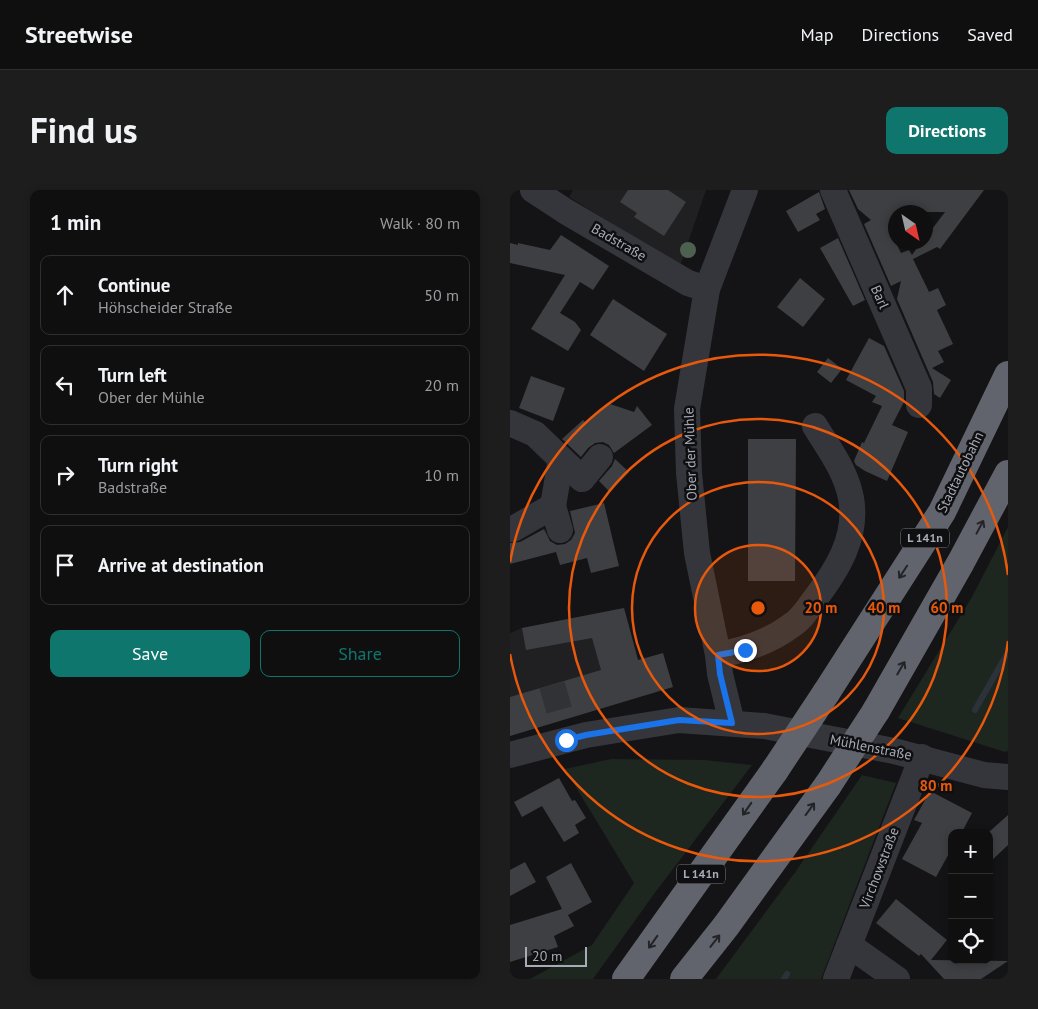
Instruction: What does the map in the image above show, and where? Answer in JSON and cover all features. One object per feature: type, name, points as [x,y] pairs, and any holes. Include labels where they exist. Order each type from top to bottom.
[{"type":"highway","name":"Stadtautobahn","points":[[626,979],[775,770],[942,512],[1008,375]]},
{"type":"highway","name":"L 141n","points":[[684,979],[726,926],[828,784],[876,711],[961,562],[1008,474]]},
{"type":"street","name":"Badstraße","points":[[533,190],[565,211],[688,283],[707,289]]},
{"type":"street","name":"Ober der Mühle","points":[[732,723],[720,674],[718,655],[697,553],[688,473],[687,408],[707,289],[745,190]]},
{"type":"street","name":"Barl","points":[[833,190],[920,388],[919,405]]},
{"type":"street","points":[[510,423],[535,434],[582,479],[600,457]]},
{"type":"street","points":[[718,655],[751,648],[793,625],[802,617],[830,580],[842,558],[851,521],[851,499],[842,473],[815,426]]},
{"type":"street","points":[[513,529],[557,518],[552,450]]},
{"type":"street","name":"Mühlenstraße","points":[[510,755],[564,730],[586,735],[679,720],[732,723],[771,728],[922,757],[984,775],[1008,777]]},
{"type":"street","name":"Virchowstraße","points":[[836,979],[922,757]]},
{"type":"street","points":[[849,945],[897,979]]},
{"type":"shaded area","points":[[573,190],[706,190],[680,266],[569,197]]},
{"type":"shaded area","points":[[1008,527],[1008,751],[1005,752],[898,718],[972,597]]},
{"type":"shaded area","points":[[624,608],[638,660],[510,736],[510,633],[522,628]]},
{"type":"shaded area","points":[[611,759],[704,760],[752,765],[654,894],[593,979],[530,979],[592,945],[634,883],[565,769]]},
{"type":"shaded area","points":[[862,775],[896,783],[821,979],[716,979],[796,871]]},
{"type":"building","points":[[628,190],[668,190],[686,202],[664,236],[634,217],[637,213],[620,202]]},
{"type":"building","points":[[849,190],[984,190],[940,249],[937,247],[933,249],[933,228],[945,212],[933,212],[933,205],[888,205],[888,250],[900,250],[901,253],[909,250],[912,255],[915,250],[931,250],[913,259],[929,292],[938,288],[946,305],[937,310],[953,344],[938,351],[944,362],[932,368],[951,380],[940,398],[934,394],[933,382],[897,299],[901,281],[891,286],[864,224],[871,220],[858,209]]},
{"type":"building","points":[[819,192],[825,209],[816,214],[820,220],[798,232],[786,211]]},
{"type":"building","points":[[561,235],[609,266],[593,290],[580,282],[560,313],[575,322],[581,330],[568,351],[531,329],[565,275],[510,263],[510,243],[550,250]]},
{"type":"building","points":[[838,238],[865,300],[853,306],[820,248]]},
{"type":"building","points":[[800,278],[825,299],[803,327],[777,307]]},
{"type":"building","points":[[613,299],[667,334],[644,371],[590,335]]},
{"type":"building","points":[[869,338],[884,346],[904,391],[904,402],[892,425],[908,432],[887,481],[865,471],[856,465],[854,461],[882,406],[872,402],[876,396],[846,380]]},
{"type":"building","points":[[828,358],[842,369],[831,383],[817,372]]},
{"type":"building","points":[[531,376],[565,388],[553,421],[519,408]]},
{"type":"building","points":[[610,404],[634,412],[637,406],[652,425],[614,453],[609,445],[603,442],[595,443],[581,457],[562,439],[583,420],[585,422]]},
{"type":"building","points":[[748,439],[796,439],[795,581],[748,581]]},
{"type":"building","points":[[615,459],[629,472],[610,492],[599,481],[612,466]]},
{"type":"building","points":[[604,503],[619,566],[591,573],[587,558],[560,565],[556,552],[510,564],[510,543],[520,542],[544,529],[550,541],[557,545],[565,544],[571,540],[575,533],[570,511]]},
{"type":"building","points":[[624,608],[638,660],[663,653],[673,687],[510,736],[510,697],[601,670],[592,638],[526,650],[522,628]]},
{"type":"building","points":[[559,778],[572,801],[575,800],[586,818],[575,825],[579,833],[564,842],[542,806],[522,817],[514,802]]},
{"type":"building","points":[[930,791],[972,813],[964,829],[948,829],[948,855],[936,877],[902,859],[922,823],[914,820]]},
{"type":"building","points":[[1008,815],[1008,845],[993,859],[993,829]]},
{"type":"building","points":[[525,862],[536,882],[510,896],[510,870]]},
{"type":"building","points":[[571,863],[592,902],[568,915],[574,926],[554,936],[558,947],[510,962],[510,925],[562,909],[546,877]]},
{"type":"building","points":[[896,899],[947,940],[931,960],[948,960],[948,964],[993,964],[993,961],[1008,961],[981,979],[944,979],[921,954],[919,956],[876,923]]},
{"type":"waterway","points":[[975,710],[1008,652]]},
{"type":"waterway","points":[[784,979],[787,974]]},
{"type":"tunnel","points":[[552,685],[562,720]]},
{"type":"route","points":[[566,740],[679,720],[732,723],[720,674],[718,655],[745,650]]}]
